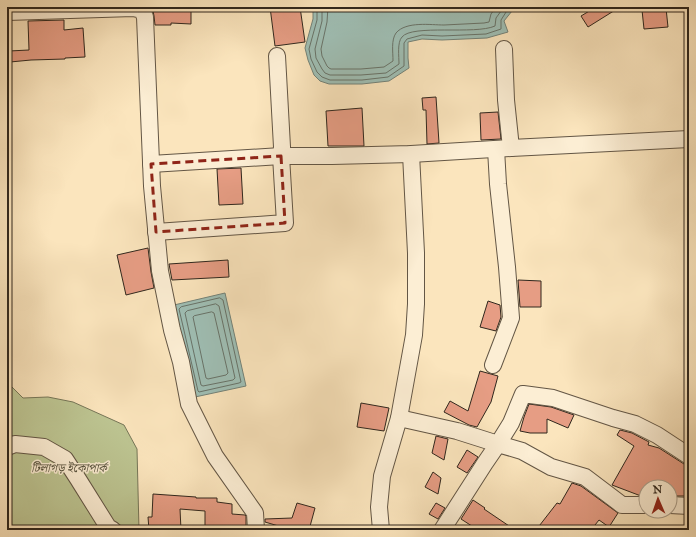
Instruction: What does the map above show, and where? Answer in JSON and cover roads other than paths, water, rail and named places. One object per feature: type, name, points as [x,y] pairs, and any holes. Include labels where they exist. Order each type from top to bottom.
[{"type":"street","points":[[7,12],[56,9],[133,8],[144,12],[151,164],[156,232],[160,271],[172,330],[181,362],[189,404],[215,456],[255,513],[256,530]]},
{"type":"street","points":[[493,364],[511,318],[508,267],[498,184],[504,148],[506,100],[504,48]]},
{"type":"street","points":[[156,232],[285,223],[277,56]]},
{"type":"street","points":[[151,164],[281,156],[411,154],[689,139]]},
{"type":"street","points":[[381,530],[379,507],[382,476],[399,418],[414,335],[416,304],[416,253],[411,154]]},
{"type":"street","points":[[442,530],[511,423],[523,394],[554,398],[635,424],[657,435],[689,456]]},
{"type":"street","points":[[399,418],[457,430],[522,451],[551,467],[585,478],[622,505],[638,505]]},
{"type":"street","points":[[7,447],[15,444],[44,447],[65,459],[108,527],[113,530]]},
{"type":"street","points":[[678,505],[689,506]]},
{"type":"water","points":[[313,7],[520,7],[512,11],[504,21],[508,32],[487,38],[442,40],[422,39],[408,42],[409,68],[389,81],[362,84],[329,84],[320,81],[314,75],[305,48],[313,19]]},
{"type":"water","points":[[225,293],[246,386],[195,397],[174,305]]},
{"type":"park label","name":"টিলাগড় ইকোপার্ক","points":[[69,468]]}]
